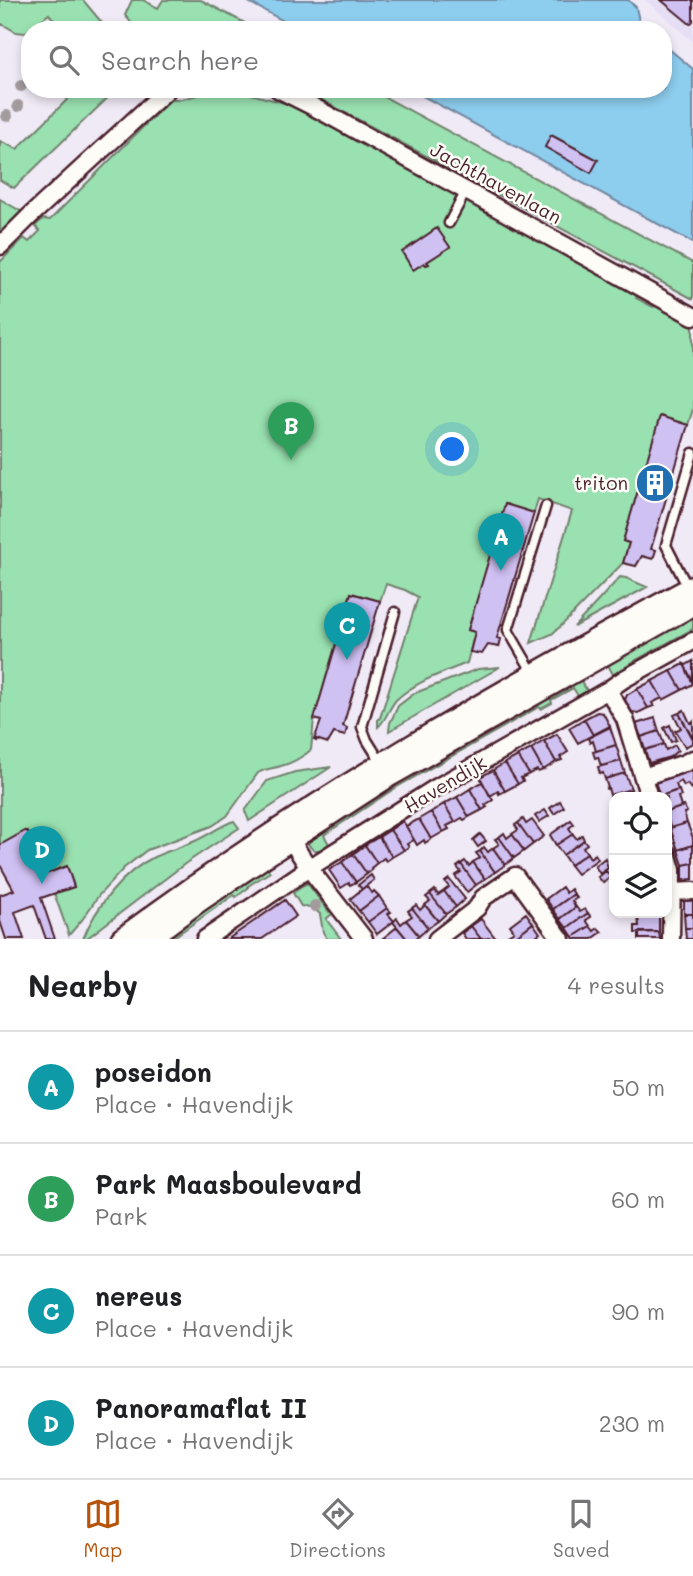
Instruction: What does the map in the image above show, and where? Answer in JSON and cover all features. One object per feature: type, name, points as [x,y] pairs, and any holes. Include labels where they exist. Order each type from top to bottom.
[{"type":"street","points":[[0,246],[158,98]]},
{"type":"street","name":"Jachthavenlaan","points":[[296,98],[693,316]]},
{"type":"street","name":"Havendijk","points":[[122,939],[185,892],[286,833],[386,769],[692,594]]},
{"type":"street","name":"Havendijk","points":[[205,939],[309,868],[434,789],[693,641]]},
{"type":"street","points":[[608,690],[625,719],[648,792]]},
{"type":"street","points":[[643,777],[693,759]]},
{"type":"street","points":[[286,833],[309,868],[364,939]]},
{"type":"street","name":"Havendijk","points":[[147,939],[286,833]]},
{"type":"street","points":[[437,939],[477,908],[483,898],[515,876],[561,939]]},
{"type":"street","points":[[672,892],[693,891]]},
{"type":"street","points":[[671,918],[671,939]]},
{"type":"lane","points":[[449,223],[466,191]]},
{"type":"lane","name":"Havendijk","points":[[692,594],[666,545],[693,453]]},
{"type":"lane","points":[[538,681],[508,630],[546,506]]},
{"type":"lane","points":[[386,769],[367,740],[362,727],[395,612]]},
{"type":"shaded area","points":[[645,0],[693,0],[693,42]]},
{"type":"green space","points":[[0,0],[83,0],[100,21],[55,21],[49,14],[40,21],[21,21],[21,33],[2,24],[0,27]]},
{"type":"green space","points":[[132,0],[143,0],[158,8],[163,0],[201,0],[241,21],[130,21],[125,15]]},
{"type":"green space","points":[[69,98],[108,98],[14,188],[0,180],[0,141],[17,149]]},
{"type":"green space","points":[[266,98],[288,104],[459,195],[455,199],[463,204],[468,200],[639,292],[636,298],[693,321],[693,409],[688,425],[661,417],[623,541],[629,543],[623,563],[552,634],[531,643],[572,511],[538,499],[534,513],[506,504],[468,630],[475,632],[467,663],[413,687],[394,702],[378,727],[378,719],[418,597],[386,584],[380,601],[351,593],[314,719],[311,750],[293,762],[258,773],[227,816],[212,826],[147,850],[124,868],[99,895],[69,935],[54,893],[74,886],[67,866],[40,876],[35,867],[44,862],[27,831],[0,845],[0,262],[24,238],[29,242],[40,231],[35,226],[43,219],[50,220],[170,100]]},
{"type":"green space","points":[[318,98],[387,98],[693,263],[693,299]]},
{"type":"green space","points":[[0,199],[22,212],[0,235]]},
{"type":"green space","points":[[620,577],[647,587],[574,627]]},
{"type":"green space","points":[[693,608],[693,629],[631,663],[633,668],[615,678],[608,665],[590,675],[586,668]]},
{"type":"green space","points":[[500,667],[389,731],[398,706],[415,693],[478,669]]},
{"type":"green space","points":[[576,673],[589,694],[580,699],[573,688],[551,700],[552,703],[541,709],[539,707],[397,787],[324,835],[330,846],[315,850],[310,846],[308,842],[311,831]]},
{"type":"green space","points":[[331,767],[249,821],[245,811],[267,781],[295,772]]},
{"type":"green space","points":[[234,821],[239,828],[186,863],[83,939],[111,892],[132,872],[154,857],[195,841]]},
{"type":"green space","points":[[263,863],[270,872],[236,897],[234,895],[171,939],[154,939]]},
{"type":"green space","points":[[307,883],[329,912],[334,909],[336,911],[326,919],[341,939],[327,939],[320,914],[314,909],[301,906],[293,893]]},
{"type":"water","points":[[245,0],[628,0],[636,7],[639,21],[284,21]]},
{"type":"water","points":[[672,52],[693,69],[693,243],[427,98],[672,98]]},
{"type":"building","points":[[661,0],[693,0],[693,21],[690,24]]},
{"type":"building","points":[[551,135],[598,160],[591,173],[545,147]]},
{"type":"building","points":[[437,228],[450,247],[427,262],[429,264],[424,263],[413,270],[402,252]]},
{"type":"building","name":"triton","points":[[660,416],[688,425],[651,549],[656,550],[653,559],[642,556],[636,566],[623,563],[629,543],[623,541]]},
{"type":"building","points":[[505,504],[534,513],[497,638],[501,639],[499,647],[488,645],[482,654],[470,652],[475,632],[468,630]]},
{"type":"building","points":[[351,593],[380,601],[343,726],[347,728],[345,736],[334,733],[328,743],[316,741],[314,740],[321,721],[314,719]]},
{"type":"building","points":[[693,661],[693,682],[684,664]]},
{"type":"building","points":[[684,664],[693,684],[682,690],[671,671]]},
{"type":"building","points":[[671,671],[682,690],[663,700],[652,681]]},
{"type":"building","points":[[652,681],[662,698],[648,708],[637,689]]},
{"type":"building","points":[[637,689],[648,708],[638,713],[632,712],[625,700],[627,695]]},
{"type":"building","points":[[684,710],[690,723],[693,721],[693,739],[679,713]]},
{"type":"building","points":[[597,712],[603,713],[610,726],[593,735],[584,719]]},
{"type":"building","points":[[679,713],[693,739],[693,743],[685,747],[675,731],[681,728],[674,715]]},
{"type":"building","points":[[655,718],[659,731],[641,737],[636,724]]},
{"type":"building","points":[[584,719],[593,735],[578,743],[569,728]]},
{"type":"building","points":[[670,725],[676,740],[671,742],[664,728]]},
{"type":"building","points":[[610,727],[616,745],[596,751],[593,741],[590,743],[588,738]]},
{"type":"building","points":[[659,731],[664,744],[645,750],[641,737]]},
{"type":"building","points":[[557,734],[568,752],[560,757],[562,760],[556,762],[544,741]]},
{"type":"building","points":[[544,741],[556,762],[543,770],[531,749]]},
{"type":"building","points":[[664,744],[666,750],[675,745],[678,750],[670,757],[649,763],[645,750]]},
{"type":"building","points":[[616,745],[621,761],[601,766],[593,752]]},
{"type":"building","points":[[531,749],[543,770],[529,774],[518,756]]},
{"type":"building","points":[[518,756],[529,774],[521,778],[523,781],[518,784],[505,763]]},
{"type":"building","points":[[621,761],[625,773],[605,779],[603,773],[600,774],[598,767]]},
{"type":"building","points":[[505,763],[518,784],[505,791],[493,770]]},
{"type":"building","points":[[693,766],[693,788],[687,784],[684,786],[681,781],[676,784],[678,790],[659,792],[655,782],[676,776]]},
{"type":"building","points":[[493,770],[505,791],[499,794],[498,791],[490,796],[480,777]]},
{"type":"building","points":[[625,773],[631,789],[609,792],[605,779]]},
{"type":"building","points":[[482,782],[493,800],[482,810],[470,789]]},
{"type":"building","points":[[470,789],[482,810],[469,817],[457,797]]},
{"type":"building","points":[[679,790],[681,807],[672,810],[672,792]]},
{"type":"building","points":[[457,797],[469,817],[455,822],[444,804]]},
{"type":"building","points":[[560,801],[564,807],[554,814],[550,808]]},
{"type":"building","points":[[444,804],[455,822],[443,832],[431,812]]},
{"type":"building","points":[[684,806],[687,823],[672,827],[672,810]]},
{"type":"building","points":[[545,810],[549,816],[539,822],[535,816]]},
{"type":"building","points":[[431,812],[443,832],[431,839],[419,819]]},
{"type":"building","points":[[419,819],[431,839],[417,845],[406,826]]},
{"type":"building","points":[[523,819],[526,824],[532,820],[544,836],[533,844],[518,823]]},
{"type":"building","points":[[571,820],[574,824],[569,828],[573,834],[556,845],[550,835]]},
{"type":"building","points":[[403,821],[414,840],[407,844],[409,847],[404,850],[390,830]]},
{"type":"building","points":[[518,823],[533,844],[524,851],[512,834],[518,830],[515,825]]},
{"type":"building","points":[[687,823],[693,845],[678,850],[672,827]]},
{"type":"building","points":[[390,830],[404,850],[392,857],[379,837]]},
{"type":"building","points":[[25,831],[44,862],[35,867],[40,876],[67,866],[74,887],[41,898],[55,939],[46,939],[34,905],[15,912],[24,939],[6,939],[0,921],[0,895],[14,890],[0,865],[0,845]]},
{"type":"building","points":[[504,833],[507,838],[512,834],[524,851],[514,858],[499,837]]},
{"type":"building","points":[[480,834],[486,841],[478,847],[473,840]]},
{"type":"building","points":[[573,834],[577,839],[582,835],[584,840],[563,855],[556,845]]},
{"type":"building","points":[[379,837],[392,857],[377,863],[365,845]]},
{"type":"building","points":[[499,837],[514,858],[505,865],[493,848],[499,844],[495,839]]},
{"type":"building","points":[[584,840],[587,844],[583,847],[587,853],[570,865],[563,855]]},
{"type":"building","points":[[365,845],[377,863],[367,874],[353,854]]},
{"type":"building","points":[[693,845],[693,863],[683,865],[678,850]]},
{"type":"building","points":[[484,847],[488,852],[493,848],[505,865],[495,872],[480,851]]},
{"type":"building","points":[[480,851],[495,872],[485,879],[473,862],[480,858],[476,853]]},
{"type":"building","points":[[587,853],[590,858],[595,854],[598,859],[577,874],[570,865]]},
{"type":"building","points":[[353,854],[367,874],[356,882],[342,862]]},
{"type":"building","points":[[605,858],[608,868],[600,874],[595,866]]},
{"type":"building","points":[[465,861],[469,866],[473,862],[485,879],[476,885],[461,864]]},
{"type":"building","points":[[342,862],[356,882],[341,888],[329,870]]},
{"type":"building","points":[[693,863],[693,879],[683,880],[683,865]]},
{"type":"building","points":[[461,864],[476,885],[467,892],[455,876],[461,872],[457,867]]},
{"type":"building","points":[[606,871],[609,875],[609,878],[603,883],[598,877]]},
{"type":"building","points":[[371,875],[374,880],[362,889],[358,885]]},
{"type":"building","points":[[449,879],[465,899],[456,907],[444,891],[449,887],[445,882]]},
{"type":"building","points":[[366,886],[379,896],[359,911],[350,899]]},
{"type":"building","points":[[562,887],[566,893],[571,889],[574,894],[553,909],[546,899]]},
{"type":"building","points":[[435,890],[438,895],[444,891],[456,907],[446,914],[430,894]]},
{"type":"building","points":[[430,894],[446,914],[438,921],[425,905],[430,901],[426,897]]},
{"type":"building","points":[[574,894],[577,898],[572,901],[576,907],[560,919],[553,909]]},
{"type":"building","points":[[379,896],[387,908],[368,922],[359,911]]},
{"type":"building","points":[[285,900],[296,916],[262,939],[228,939]]},
{"type":"building","points":[[693,900],[693,914],[684,914],[684,901]]},
{"type":"building","points":[[416,905],[420,910],[425,905],[438,921],[428,928],[412,908]]},
{"type":"building","points":[[576,907],[580,912],[585,909],[588,913],[567,928],[560,919]]},
{"type":"building","points":[[387,908],[394,921],[377,934],[368,922]]},
{"type":"building","points":[[412,908],[428,928],[419,936],[406,920],[412,916],[408,911]]},
{"type":"building","points":[[526,913],[533,923],[512,939],[508,935],[514,931],[510,925]]},
{"type":"building","points":[[588,913],[591,917],[586,920],[590,926],[573,937],[567,928]]},
{"type":"building","points":[[684,914],[693,914],[693,928],[685,928]]},
{"type":"building","points":[[397,918],[401,924],[406,920],[419,936],[407,939],[393,922]]},
{"type":"building","points":[[638,918],[659,918],[659,932],[635,933],[635,926],[639,926]]},
{"type":"building","points":[[481,919],[496,939],[481,939],[471,926]]},
{"type":"building","points":[[533,923],[540,933],[532,939],[512,939]]},
{"type":"building","points":[[471,926],[481,939],[466,939],[462,933]]},
{"type":"building","points":[[590,926],[594,931],[598,928],[602,932],[592,939],[574,939],[573,937]]},
{"type":"building","points":[[397,927],[407,939],[382,939]]},
{"type":"building","points":[[685,928],[693,928],[693,939],[686,939]]},
{"type":"building","points":[[639,932],[659,932],[660,939],[639,939]]},
{"type":"place","name":"Park Maasboulevard","points":[[291,460]]},
{"type":"place","name":"triton","points":[[655,483]]},
{"type":"place","name":"poseidon","points":[[501,571]]},
{"type":"place","name":"nereus","points":[[347,660]]},
{"type":"place","name":"Panoramaflat II","points":[[42,884]]}]
